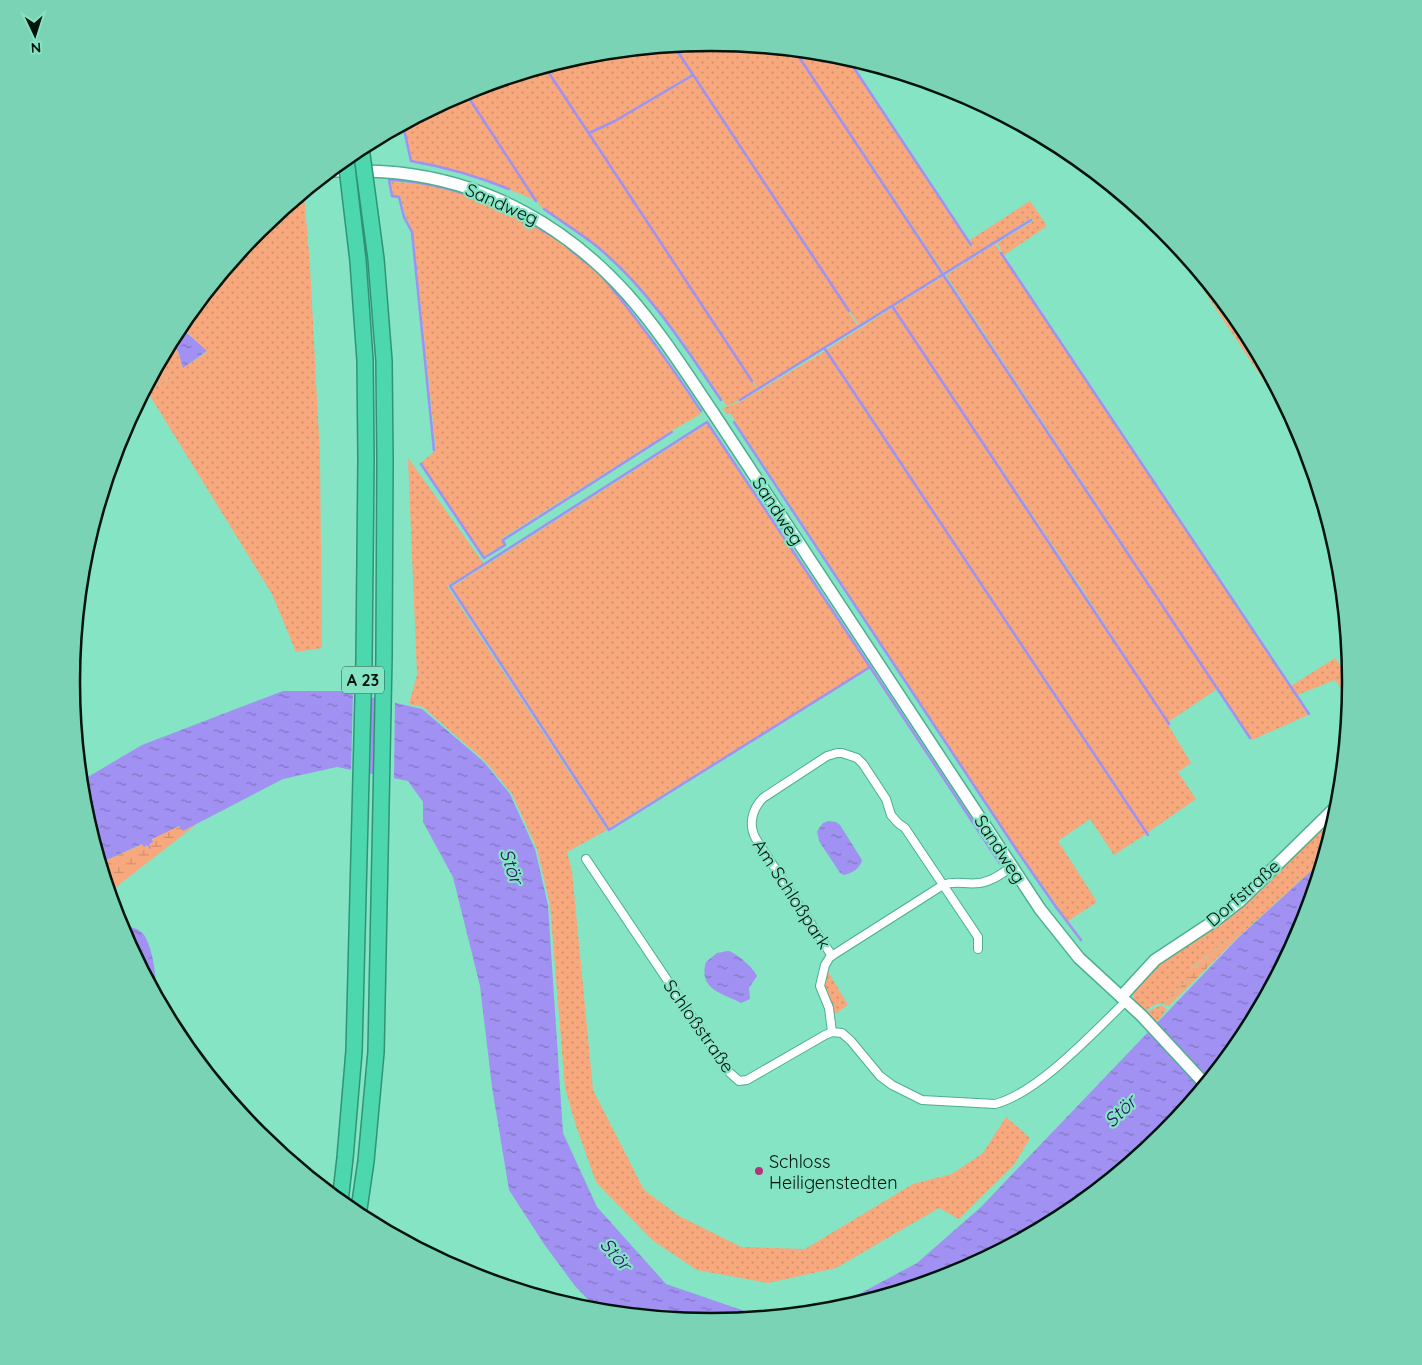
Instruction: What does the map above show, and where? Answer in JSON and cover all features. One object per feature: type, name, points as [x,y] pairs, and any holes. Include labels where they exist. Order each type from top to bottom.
[{"type":"highway","name":"A 23","points":[[359,1207],[366,1161],[376,1042],[384,657],[385,480],[383,352],[376,259],[362,157]]},
{"type":"highway","name":"A 23","points":[[341,1193],[346,1158],[355,1042],[364,660],[366,459],[365,360],[358,261],[347,167]]},
{"type":"street","name":"Sandweg","points":[[342,171],[399,173],[436,179],[480,192],[507,203],[549,225],[584,252],[627,294],[677,359],[1011,867],[1054,928],[1079,958],[1145,1019],[1201,1080]]},
{"type":"street","name":"Am Schloßpark","points":[[832,956],[756,839],[752,827],[753,813],[763,798],[827,756],[837,753],[848,754],[857,758],[863,764],[886,799],[891,815],[905,828],[978,937],[978,949]]},
{"type":"street","name":"Dorfstraße","points":[[1124,999],[1155,960],[1217,919],[1240,901],[1328,815]]},
{"type":"street","name":"Schloßstraße","points":[[586,859],[728,1072],[735,1079],[742,1082],[747,1080],[832,1032]]},
{"type":"street","name":"Am Schloßpark","points":[[832,1032],[829,1008],[820,986],[825,965],[832,956],[943,885],[953,882],[978,883],[986,881],[1011,867]]},
{"type":"street","points":[[832,1032],[842,1033],[847,1036],[876,1073],[888,1083],[922,1100],[958,1100],[995,1104],[1007,1101],[1021,1094],[1050,1072],[1124,999]]},
{"type":"green space","points":[[711,51],[799,58],[943,274],[859,325],[679,53]]},
{"type":"green space","points":[[678,53],[692,74],[615,120],[589,132],[550,73],[588,63]]},
{"type":"green space","points":[[801,58],[852,68],[971,247],[973,246],[970,240],[1030,201],[1047,226],[1004,255],[997,243],[1033,221],[1031,218],[944,273]]},
{"type":"green space","points":[[548,73],[757,389],[727,406],[678,334],[635,282],[595,244],[540,206],[469,99]]},
{"type":"green space","points":[[693,76],[858,326],[758,389],[590,134]]},
{"type":"green space","points":[[469,99],[535,200],[444,167],[412,160],[405,130]]},
{"type":"green space","points":[[391,182],[447,189],[475,198],[529,222],[577,255],[608,283],[660,353],[701,414],[502,538],[504,544],[484,556],[421,463],[436,450],[413,232],[400,196],[393,196]]},
{"type":"green space","points":[[305,200],[320,456],[322,648],[296,652],[272,594],[149,395],[153,388],[171,378],[164,366],[175,349],[178,351],[183,368],[207,352],[189,334],[185,333],[236,266],[265,236]]},
{"type":"green space","points":[[995,244],[1308,715],[1252,740],[946,275]]},
{"type":"green space","points":[[944,276],[1217,689],[1168,722],[1080,586],[893,307]]},
{"type":"green space","points":[[1194,276],[1236,332],[1271,392]]},
{"type":"green space","points":[[892,308],[1079,587],[1191,763],[1178,772],[1196,799],[1147,833],[826,350]]},
{"type":"green space","points":[[825,351],[1146,834],[1114,855],[1090,819],[1058,841],[1097,902],[1068,921],[1019,852],[730,413],[727,415],[723,408],[740,402]]},
{"type":"green space","points":[[164,366],[171,378],[153,387]]},
{"type":"green space","points":[[707,424],[869,667],[609,828],[452,587]]},
{"type":"green space","points":[[408,458],[484,564],[447,586],[607,830],[567,852],[572,871],[593,1090],[644,1190],[679,1216],[741,1247],[805,1249],[913,1184],[952,1174],[983,1153],[1006,1117],[1030,1138],[1014,1165],[959,1219],[939,1208],[836,1268],[768,1283],[697,1270],[652,1240],[596,1182],[565,1088],[550,905],[537,849],[512,794],[485,761],[423,707],[409,704],[417,675]]},
{"type":"green space","points":[[1335,658],[1342,667],[1342,689],[1335,680],[1297,695],[1291,686]]},
{"type":"green space","points":[[1327,820],[1314,868],[1238,937],[1235,934],[1189,970],[1190,977],[1163,1004],[1158,1004],[1146,1011],[1135,1002],[1133,994],[1139,982],[1154,966],[1195,938]]},
{"type":"green space","points":[[197,824],[114,888],[105,861],[143,844],[149,848],[152,840],[156,837],[180,826],[183,831]]},
{"type":"green space","points":[[1235,934],[1238,937],[1169,1006],[1163,1004],[1190,977],[1189,971]]},
{"type":"green space","points":[[827,970],[848,1005],[835,1014],[823,986]]},
{"type":"green space","points":[[1161,1005],[1167,1009],[1157,1022],[1147,1012]]},
{"type":"water","points":[[185,333],[207,351],[183,368],[176,349]]},
{"type":"water","name":"Stör","points":[[283,691],[344,691],[422,709],[484,762],[510,794],[535,849],[548,905],[563,1133],[597,1207],[666,1284],[748,1312],[711,1314],[670,1312],[591,1302],[575,1286],[544,1244],[509,1190],[492,1087],[480,986],[453,877],[423,822],[423,802],[408,781],[337,767],[283,779],[183,831],[179,826],[152,839],[153,842],[149,844],[150,849],[147,845],[144,847],[142,844],[105,861],[87,777],[142,745]]},
{"type":"water","points":[[828,821],[836,822],[840,825],[862,860],[858,868],[850,873],[844,875],[840,873],[819,841],[817,831],[823,823]]},
{"type":"water","name":"Stör","points":[[1314,868],[1294,924],[1277,962],[1258,998],[1236,1033],[1186,1099],[1127,1157],[1062,1207],[990,1249],[953,1266],[914,1280],[853,1297],[917,1263],[981,1207],[1238,938]]},
{"type":"water","points":[[129,927],[140,931],[147,940],[156,982]]},
{"type":"water","points":[[729,951],[745,962],[757,976],[749,988],[750,999],[741,1003],[713,989],[705,979],[706,962],[717,953]]},
{"type":"pier","points":[[353,690],[371,695],[370,776],[351,772]]},
{"type":"pier","points":[[376,696],[395,700],[394,780],[375,777]]},
{"type":"waterway","points":[[678,53],[849,311]]},
{"type":"waterway","points":[[800,58],[1250,738]]},
{"type":"waterway","points":[[854,68],[971,245]]},
{"type":"waterway","points":[[549,73],[752,381]]},
{"type":"waterway","points":[[589,133],[615,121],[693,75]]},
{"type":"waterway","points":[[469,99],[536,201]]},
{"type":"waterway","points":[[404,131],[411,161],[461,172],[509,189]]},
{"type":"waterway","points":[[434,450],[412,232],[404,217],[399,197],[392,196],[389,180],[420,183],[449,189],[507,210]]},
{"type":"waterway","points":[[544,209],[594,244],[631,278],[663,317],[721,400]]},
{"type":"waterway","points":[[512,212],[557,239]]},
{"type":"waterway","points":[[740,400],[1031,220]]},
{"type":"waterway","points":[[567,247],[588,264]]},
{"type":"waterway","points":[[1001,253],[1309,714]]},
{"type":"waterway","points":[[601,275],[628,308],[701,411]]},
{"type":"waterway","points":[[892,306],[1169,724]]},
{"type":"waterway","points":[[825,349],[1148,835]]},
{"type":"waterway","points":[[707,422],[870,667],[609,830],[450,586],[707,422]]},
{"type":"waterway","points":[[734,422],[1018,852],[1081,940]]},
{"type":"waterway","points":[[421,464],[484,558],[505,545],[503,540],[672,432]]},
{"type":"waterway","points":[[870,667],[1001,865]]},
{"type":"place","name":"Schloss Heiligenstedten","points":[[759,1171]]}]
